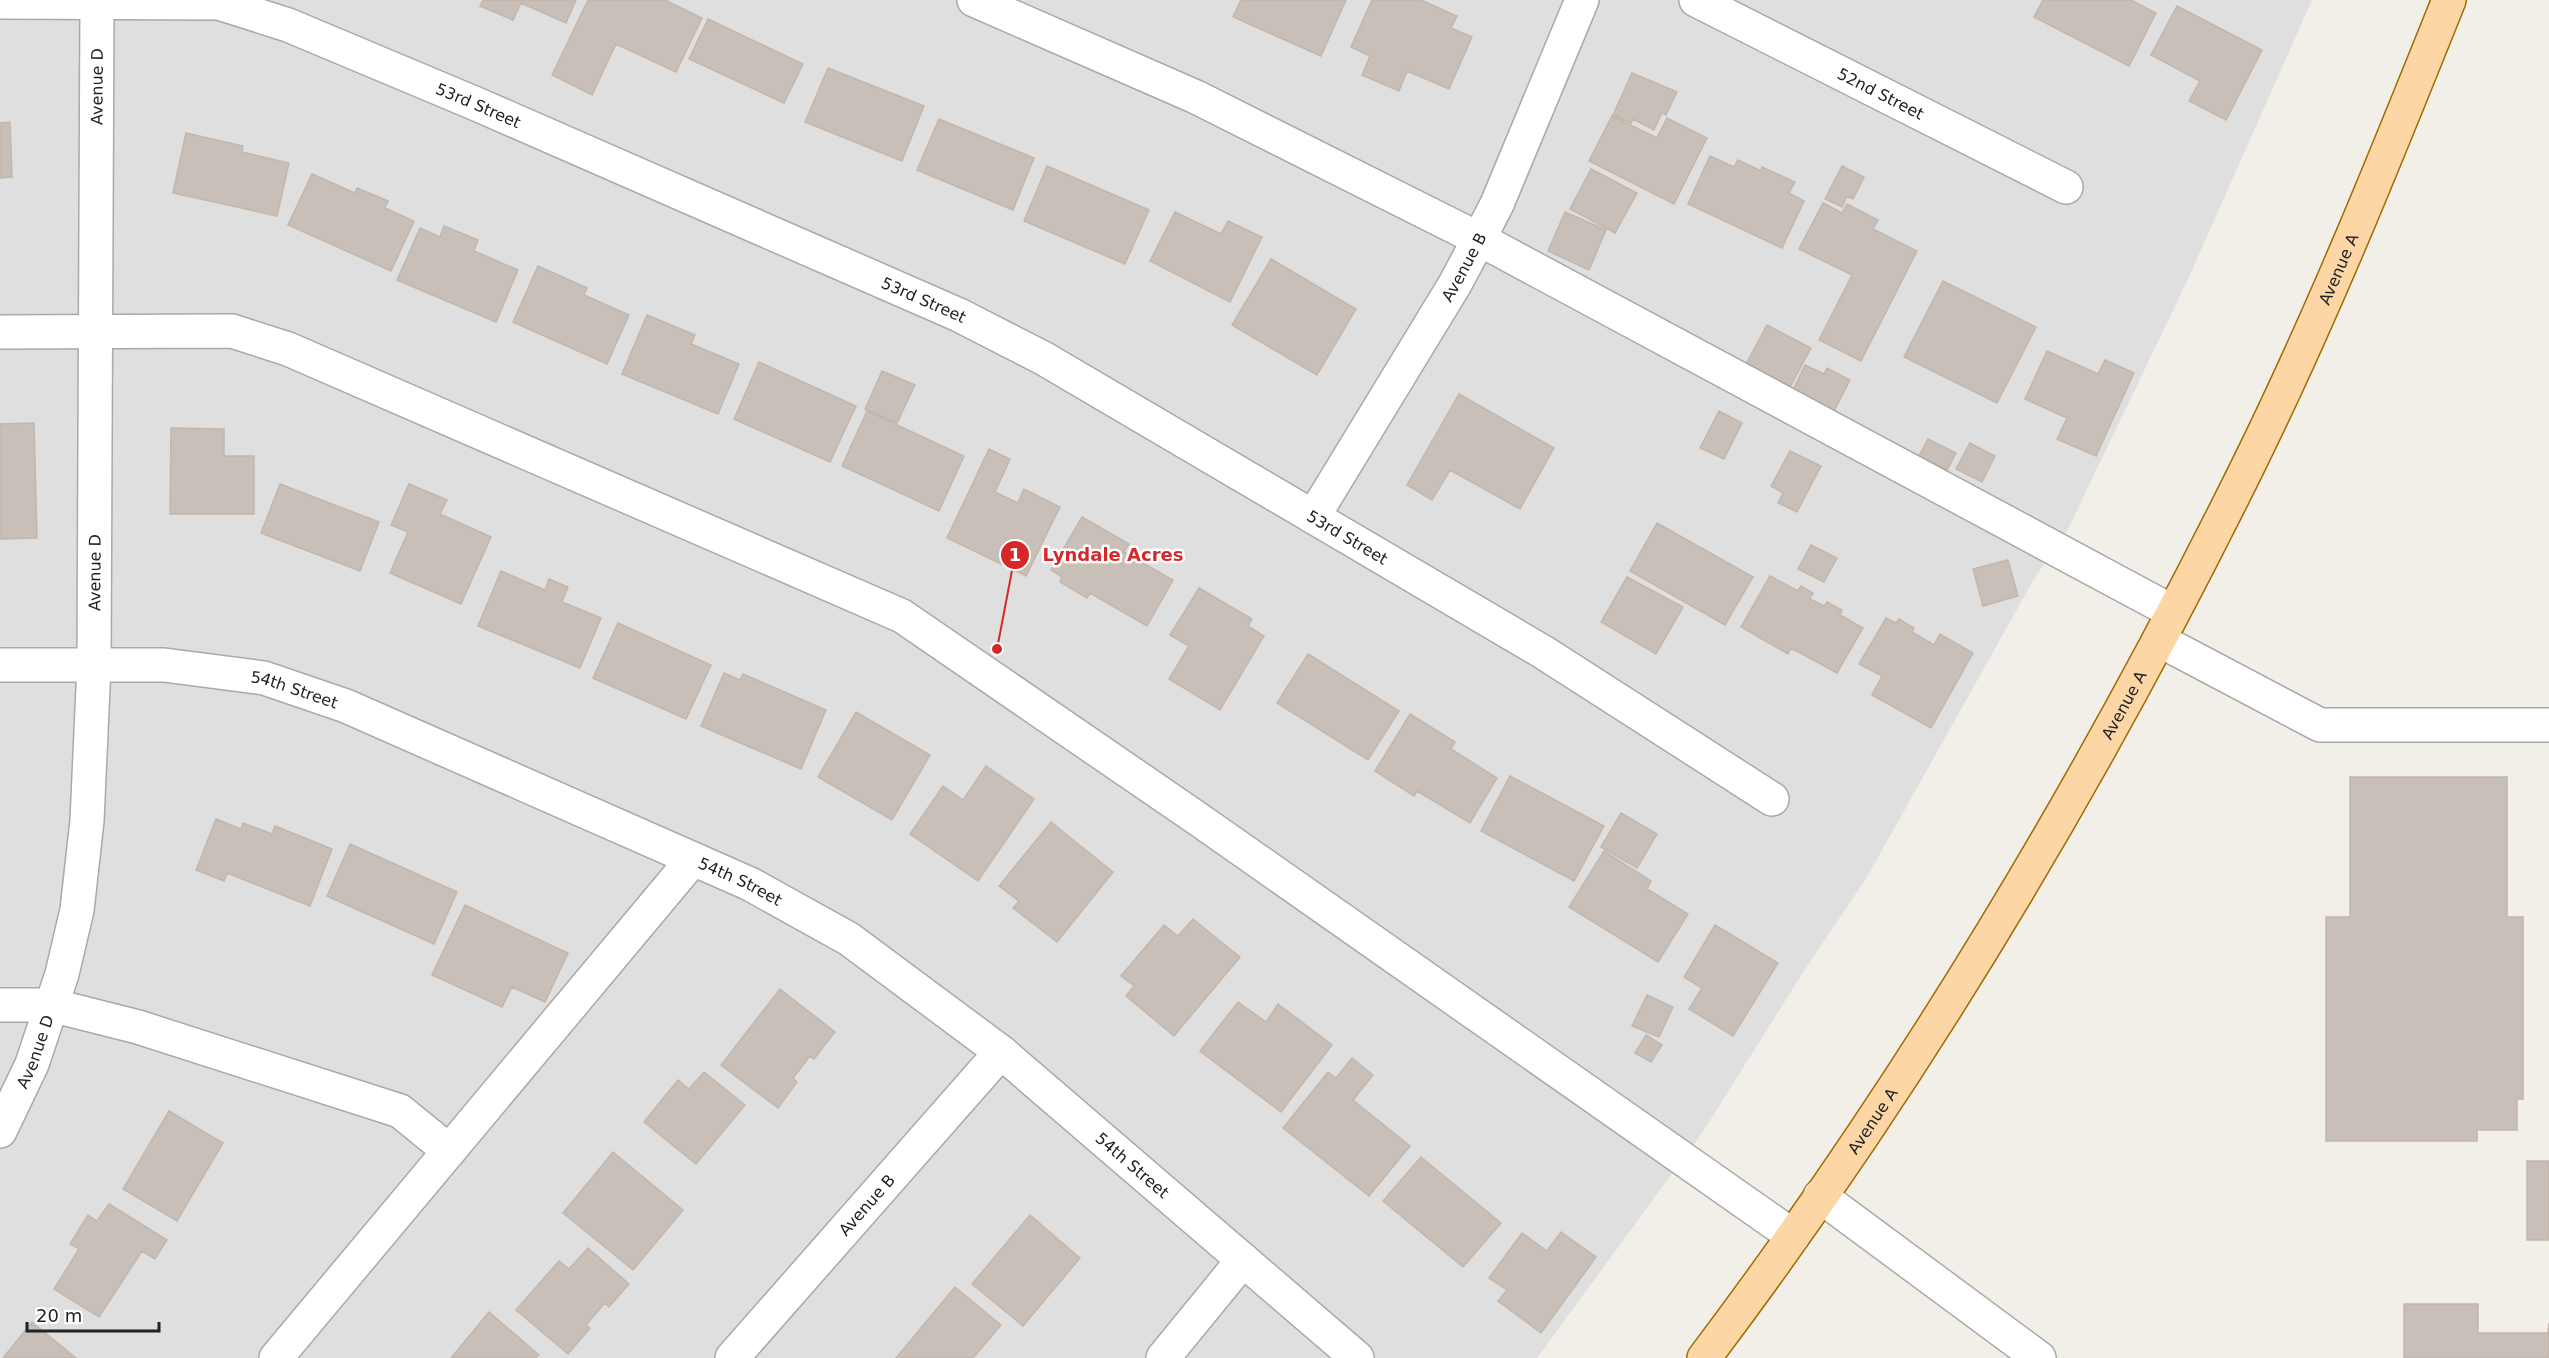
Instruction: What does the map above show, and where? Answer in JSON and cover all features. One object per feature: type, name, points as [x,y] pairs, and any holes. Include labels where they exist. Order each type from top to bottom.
[{"type":"main road","name":"Avenue A","points":[[1704,1358],[1793,1236],[1937,1021],[2095,759],[2249,465],[2342,262],[2449,0]]},
{"type":"street","points":[[974,0],[1196,97],[1479,239],[2166,626],[2320,725],[2549,725]]},
{"type":"street","name":"Avenue B","points":[[1313,517],[1455,284],[1479,239],[1497,204],[1582,0]]},
{"type":"street","name":"52nd Street","points":[[1696,0],[2066,187]]},
{"type":"street","name":"Avenue D","points":[[0,1131],[32,1064],[62,974],[77,910],[87,821],[94,665],[97,1]]},
{"type":"street","name":"53rd Street","points":[[0,2],[219,3],[288,25],[463,98],[959,315],[1043,358],[1544,652],[1772,799]]},
{"type":"street","points":[[0,333],[232,331],[288,349],[902,616],[1208,826],[1793,1236]]},
{"type":"street","name":"54th Street","points":[[0,665],[164,665],[264,678],[346,706],[750,884],[849,939],[1000,1052],[1357,1358]]},
{"type":"street","points":[[276,1358],[693,859]]},
{"type":"street","points":[[0,1005],[51,1005],[138,1027],[400,1111],[449,1151]]},
{"type":"street","name":"Avenue B","points":[[732,1358],[1000,1052]]},
{"type":"street","points":[[1820,1196],[2038,1358]]},
{"type":"street","points":[[1163,1358],[1243,1260]]},
{"type":"shaded area","points":[[0,0],[2312,0],[2189,277],[2069,527],[2034,579],[1867,877],[1802,974],[1704,1130],[1537,1358],[0,1358]]},
{"type":"building","points":[[483,0],[576,0],[566,23],[521,3],[513,20],[480,6]]},
{"type":"building","points":[[588,0],[665,0],[702,18],[676,72],[616,44],[592,95],[552,75]]},
{"type":"building","points":[[1241,0],[1346,0],[1321,56],[1233,17]]},
{"type":"building","points":[[1372,0],[1421,0],[1457,16],[1451,28],[1472,37],[1449,89],[1407,71],[1399,91],[1362,75],[1370,56],[1351,47]]},
{"type":"building","points":[[2043,0],[2131,0],[2156,13],[2129,66],[2034,17]]},
{"type":"building","points":[[2177,6],[2262,50],[2226,120],[2189,101],[2200,81],[2151,55]]},
{"type":"building","points":[[708,19],[803,64],[784,103],[689,59]]},
{"type":"building","points":[[828,68],[924,106],[902,161],[805,122]]},
{"type":"building","points":[[1632,73],[1677,92],[1666,115],[1662,113],[1654,130],[1633,119],[1631,123],[1613,115]]},
{"type":"building","points":[[1612,116],[1657,138],[1667,118],[1707,138],[1674,204],[1589,161]]},
{"type":"building","points":[[939,119],[1034,158],[1013,210],[917,170]]},
{"type":"building","points":[[10,122],[12,177],[0,178],[0,123]]},
{"type":"building","points":[[186,133],[243,146],[242,152],[289,163],[277,216],[173,193]]},
{"type":"building","points":[[1710,156],[1734,167],[1738,160],[1761,171],[1762,167],[1795,182],[1789,193],[1804,201],[1782,248],[1688,204]]},
{"type":"building","points":[[1047,166],[1149,210],[1125,264],[1024,221]]},
{"type":"building","points":[[1842,166],[1864,177],[1853,199],[1847,196],[1842,207],[1825,199]]},
{"type":"building","points":[[1591,169],[1637,193],[1615,233],[1570,209]]},
{"type":"building","points":[[312,174],[355,193],[357,188],[388,201],[385,208],[414,221],[391,271],[288,225]]},
{"type":"building","points":[[1823,203],[1842,213],[1847,204],[1878,220],[1873,229],[1917,251],[1861,361],[1819,340],[1852,275],[1799,249]]},
{"type":"building","points":[[1175,212],[1221,234],[1228,221],[1262,237],[1230,302],[1150,261]]},
{"type":"building","points":[[1565,212],[1606,230],[1589,270],[1548,251]]},
{"type":"building","points":[[444,226],[478,240],[474,251],[518,270],[496,322],[397,280],[420,228],[440,237]]},
{"type":"building","points":[[1271,259],[1356,309],[1317,375],[1232,325]]},
{"type":"building","points":[[538,266],[587,288],[584,295],[629,315],[607,364],[513,322]]},
{"type":"building","points":[[1943,281],[2036,327],[1997,403],[1904,357]]},
{"type":"building","points":[[647,315],[695,335],[691,344],[739,364],[718,414],[622,374]]},
{"type":"building","points":[[1767,325],[1811,348],[1789,389],[1745,366]]},
{"type":"building","points":[[2047,351],[2098,374],[2105,360],[2134,373],[2096,456],[2057,439],[2067,418],[2025,399]]},
{"type":"building","points":[[759,362],[856,406],[830,462],[734,419]]},
{"type":"building","points":[[1805,365],[1824,374],[1827,368],[1850,380],[1834,411],[1793,390]]},
{"type":"building","points":[[882,371],[915,385],[897,423],[865,409]]},
{"type":"building","points":[[1459,394],[1554,448],[1520,509],[1450,470],[1432,500],[1407,485]]},
{"type":"building","points":[[867,411],[964,456],[939,511],[842,466]]},
{"type":"building","points":[[1719,411],[1742,423],[1724,459],[1700,448]]},
{"type":"building","points":[[34,423],[37,538],[0,539],[0,424]]},
{"type":"building","points":[[171,428],[224,429],[224,456],[254,456],[254,514],[170,514]]},
{"type":"building","points":[[1928,439],[1956,453],[1947,470],[1919,456]]},
{"type":"building","points":[[1970,443],[1995,456],[1982,482],[1956,469]]},
{"type":"building","points":[[989,449],[1010,459],[995,492],[1018,503],[1024,489],[1060,507],[1026,576],[947,538]]},
{"type":"building","points":[[1790,451],[1821,466],[1797,512],[1778,503],[1783,493],[1771,486]]},
{"type":"building","points":[[280,484],[379,522],[360,571],[261,533]]},
{"type":"building","points":[[409,484],[447,500],[440,514],[491,537],[461,604],[390,573],[408,532],[391,525]]},
{"type":"building","points":[[1082,517],[1129,544],[1124,552],[1173,580],[1147,626],[1090,593],[1087,598],[1060,582],[1062,577],[1051,570]]},
{"type":"building","points":[[1657,523],[1753,577],[1725,625],[1630,571]]},
{"type":"building","points":[[1811,545],[1837,558],[1824,582],[1798,569]]},
{"type":"building","points":[[2008,560],[2018,596],[1983,606],[1973,569]]},
{"type":"building","points":[[501,571],[545,590],[549,579],[568,587],[562,602],[601,618],[580,668],[478,626]]},
{"type":"building","points":[[1770,576],[1798,591],[1801,586],[1813,593],[1810,599],[1824,606],[1827,602],[1842,610],[1840,615],[1863,628],[1837,673],[1791,648],[1788,654],[1741,627]]},
{"type":"building","points":[[1627,577],[1683,607],[1656,654],[1601,622]]},
{"type":"building","points":[[1199,588],[1252,619],[1248,626],[1264,636],[1220,710],[1169,679],[1189,646],[1170,635]]},
{"type":"building","points":[[1886,618],[1896,623],[1899,619],[1914,628],[1912,632],[1934,645],[1940,634],[1973,653],[1931,728],[1872,695],[1882,676],[1859,664]]},
{"type":"building","points":[[618,623],[711,665],[686,719],[593,678]]},
{"type":"building","points":[[1308,654],[1399,711],[1368,760],[1277,703]]},
{"type":"building","points":[[724,673],[740,680],[743,674],[826,710],[801,769],[701,726]]},
{"type":"building","points":[[856,712],[930,755],[892,820],[818,777]]},
{"type":"building","points":[[1410,714],[1455,742],[1451,749],[1497,778],[1470,823],[1417,791],[1414,796],[1375,771]]},
{"type":"building","points":[[986,766],[1034,799],[978,881],[910,834],[943,786],[963,800]]},
{"type":"building","points":[[1510,776],[1604,826],[1574,881],[1481,831]]},
{"type":"building","points":[[2350,777],[2507,777],[2507,917],[2523,917],[2523,1099],[2517,1099],[2517,1130],[2477,1130],[2477,1141],[2326,1141],[2326,917],[2350,917]]},
{"type":"building","points":[[1621,813],[1657,834],[1637,868],[1601,847]]},
{"type":"building","points":[[216,819],[241,829],[243,823],[272,834],[275,826],[332,849],[310,906],[227,873],[224,881],[196,870]]},
{"type":"building","points":[[1051,822],[1113,872],[1057,942],[1013,908],[1019,901],[999,886]]},
{"type":"building","points":[[350,844],[457,892],[434,944],[327,896]]},
{"type":"building","points":[[1604,851],[1651,881],[1647,889],[1688,914],[1658,962],[1569,907]]},
{"type":"building","points":[[465,905],[568,953],[545,1002],[512,987],[502,1007],[432,975]]},
{"type":"building","points":[[1193,919],[1240,957],[1174,1036],[1126,996],[1134,986],[1121,976],[1164,925],[1178,936]]},
{"type":"building","points":[[1715,925],[1778,963],[1733,1036],[1689,1009],[1702,988],[1684,977]]},
{"type":"building","points":[[780,989],[835,1032],[814,1059],[810,1056],[793,1078],[797,1082],[778,1108],[721,1065]]},
{"type":"building","points":[[1647,995],[1673,1007],[1659,1037],[1632,1026]]},
{"type":"building","points":[[1238,1002],[1266,1022],[1278,1004],[1332,1045],[1281,1112],[1200,1051]]},
{"type":"building","points":[[1646,1035],[1662,1045],[1651,1062],[1635,1053]]},
{"type":"building","points":[[1352,1058],[1373,1075],[1353,1100],[1410,1146],[1369,1196],[1283,1128],[1328,1072],[1336,1078]]},
{"type":"building","points":[[704,1072],[745,1105],[696,1164],[644,1122],[678,1080],[689,1089]]},
{"type":"building","points":[[169,1111],[223,1143],[177,1221],[123,1189]]},
{"type":"building","points":[[613,1152],[683,1210],[633,1270],[563,1213]]},
{"type":"building","points":[[1421,1157],[1501,1223],[1463,1267],[1383,1201]]},
{"type":"building","points":[[2527,1161],[2549,1161],[2549,1240],[2527,1240]]},
{"type":"building","points":[[109,1204],[167,1240],[155,1259],[142,1251],[99,1317],[54,1289],[79,1249],[70,1244],[88,1215],[97,1221]]},
{"type":"building","points":[[1030,1215],[1080,1258],[1023,1326],[972,1284]]},
{"type":"building","points":[[1561,1232],[1596,1257],[1541,1333],[1498,1301],[1507,1290],[1489,1278],[1522,1233],[1547,1251]]},
{"type":"building","points":[[588,1248],[629,1284],[609,1307],[605,1303],[586,1325],[590,1328],[568,1354],[516,1310],[559,1261],[569,1269]]},
{"type":"building","points":[[955,1287],[1001,1325],[973,1358],[896,1358]]},
{"type":"building","points":[[2404,1304],[2478,1304],[2478,1333],[2548,1333],[2549,1323],[2549,1358],[2404,1358]]},
{"type":"building","points":[[489,1312],[539,1355],[536,1358],[451,1358]]},
{"type":"building","points":[[32,1322],[76,1358],[3,1358]]},
{"type":"place","name":"Lyndale Acres","points":[[997,649]]}]
